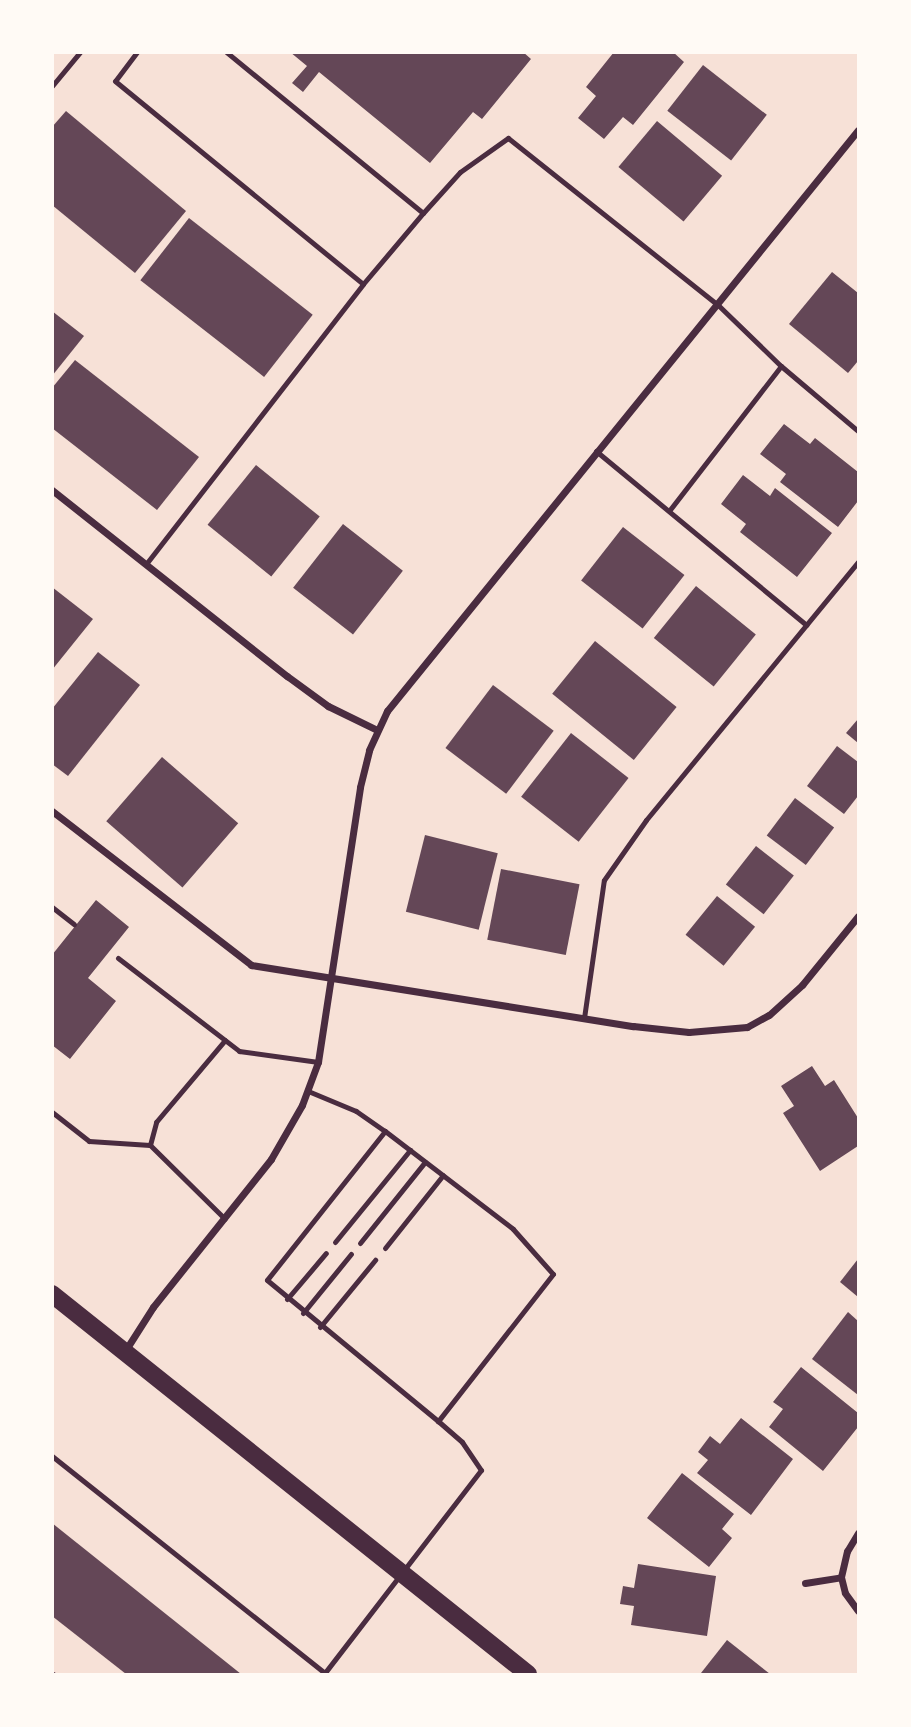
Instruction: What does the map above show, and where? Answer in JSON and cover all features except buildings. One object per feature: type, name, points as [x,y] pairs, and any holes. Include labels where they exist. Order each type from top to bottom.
[{"type":"main road","points":[[52,1294],[528,1675]]},
{"type":"street","points":[[124,1352],[153,1307],[225,1219],[293,1126],[308,1091],[318,1062],[333,977],[360,787],[377,730],[418,670],[859,130]]},
{"type":"street","points":[[52,491],[328,706],[377,730]]},
{"type":"street","points":[[52,811],[251,965],[689,1032],[747,1027],[769,1015],[802,985],[859,916]]},
{"type":"street","points":[[859,1533],[847,1552],[841,1577],[845,1593],[859,1611]]},
{"type":"street","points":[[805,1583],[841,1577]]},
{"type":"lane","points":[[52,86],[80,52]]},
{"type":"lane","points":[[137,52],[115,81],[363,284]]},
{"type":"lane","points":[[226,52],[423,213]]},
{"type":"lane","points":[[146,564],[363,284],[423,213],[460,172],[508,138],[717,304],[782,366],[859,431]]},
{"type":"lane","points":[[669,511],[782,366]]},
{"type":"lane","points":[[596,451],[806,625]]},
{"type":"lane","points":[[584,1018],[604,880],[646,820],[859,562]]},
{"type":"lane","points":[[52,907],[74,924]]},
{"type":"lane","points":[[118,958],[239,1051],[318,1062]]},
{"type":"lane","points":[[150,1145],[156,1122],[225,1040]]},
{"type":"lane","points":[[308,1091],[356,1111],[385,1131],[513,1229],[553,1274],[438,1421]]},
{"type":"lane","points":[[52,1112],[89,1141],[150,1145],[225,1219]]},
{"type":"lane","points":[[52,1457],[324,1673],[481,1470],[462,1443],[438,1421],[303,1313],[267,1280],[385,1131]]},
{"type":"lane","points":[[335,1242],[410,1150]]},
{"type":"lane","points":[[360,1243],[425,1162]]},
{"type":"lane","points":[[385,1248],[443,1175]]},
{"type":"lane","points":[[287,1299],[326,1252]]},
{"type":"lane","points":[[303,1313],[351,1254]]},
{"type":"lane","points":[[320,1327],[375,1260]]}]
